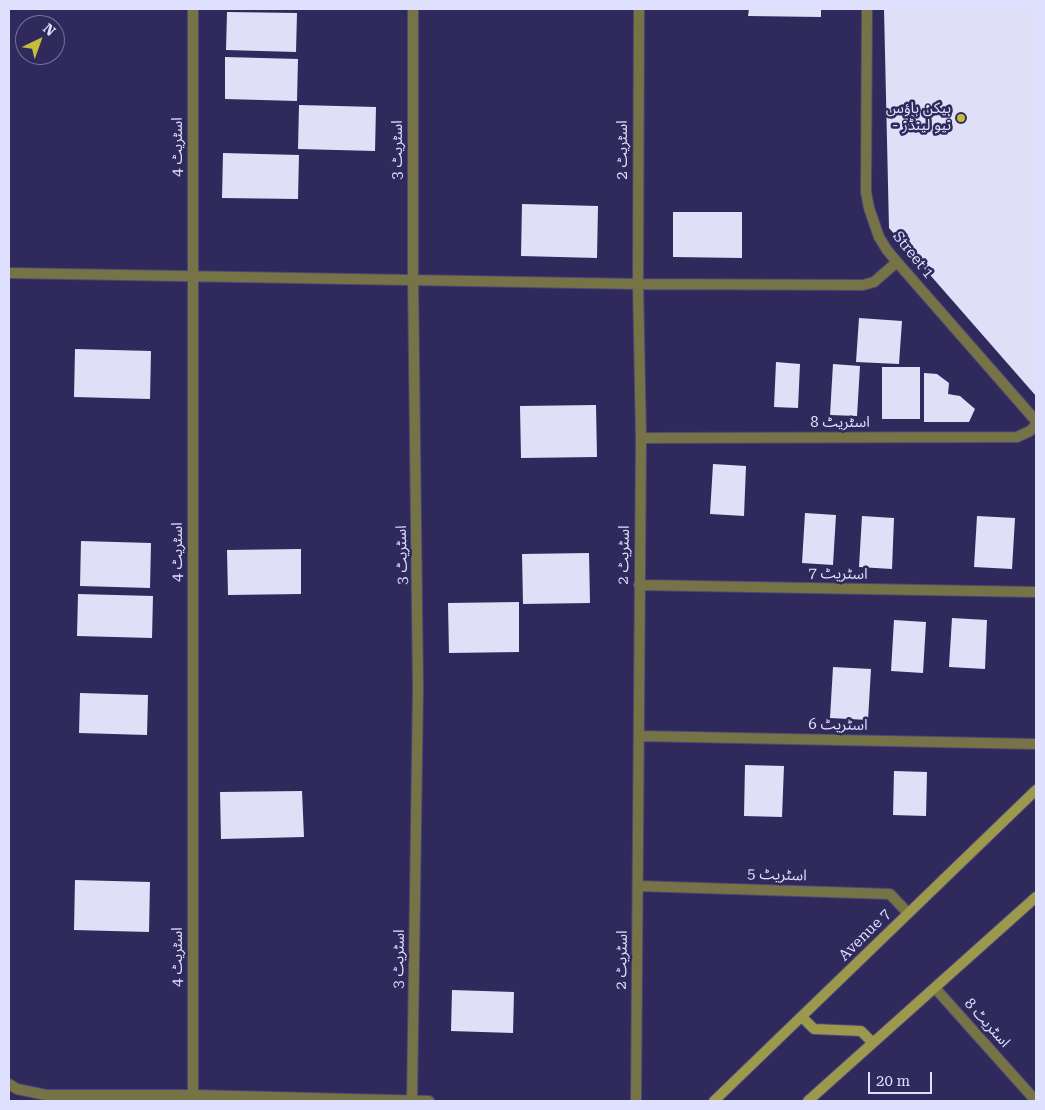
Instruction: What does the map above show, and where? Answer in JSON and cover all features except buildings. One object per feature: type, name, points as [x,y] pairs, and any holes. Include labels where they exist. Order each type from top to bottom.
[{"type":"street","name":"اسٹریٹ 4","points":[[193,9],[194,1095]]},
{"type":"street","name":"اسٹریٹ 3","points":[[412,1101],[418,688],[413,279],[413,9]]},
{"type":"street","name":"اسٹریٹ 2","points":[[636,1101],[640,438],[638,284],[639,9]]},
{"type":"street","name":"Street 1","points":[[867,9],[866,192],[869,208],[879,236],[897,262],[1036,421]]},
{"type":"street","points":[[9,273],[638,284],[863,285],[874,282],[897,262]]},
{"type":"street","name":"اسٹریٹ 8","points":[[640,438],[1017,437],[1030,431],[1036,425]]},
{"type":"street","name":"اسٹریٹ 7","points":[[639,585],[1036,592]]},
{"type":"street","name":"اسٹریٹ 6","points":[[638,736],[1036,744]]},
{"type":"street","name":"Avenue 7","points":[[714,1101],[1036,790]]},
{"type":"street","name":"اسٹریٹ 5","points":[[638,886],[890,894],[908,913]]},
{"type":"street","points":[[808,1101],[1036,897]]},
{"type":"street","name":"اسٹریٹ 8","points":[[935,988],[1036,1101]]},
{"type":"street","points":[[802,1017],[814,1029],[861,1031],[873,1043]]},
{"type":"street","points":[[9,1084],[17,1089],[46,1095],[194,1095],[429,1101]]},
{"type":"place","name":"بیکن ہاؤس - نیو لینڈز","points":[[961,118]]}]
